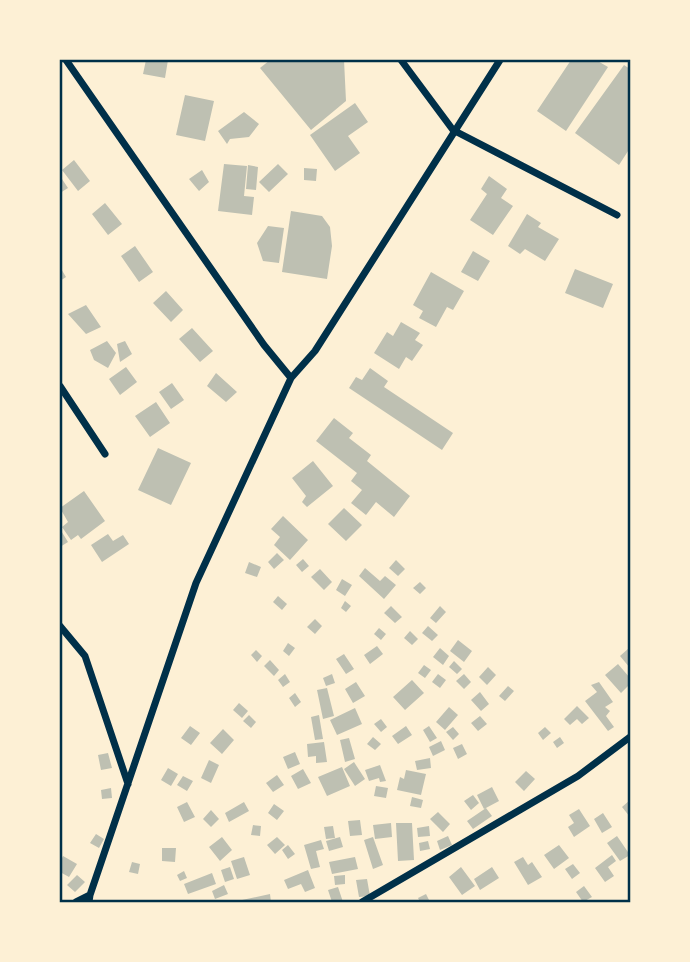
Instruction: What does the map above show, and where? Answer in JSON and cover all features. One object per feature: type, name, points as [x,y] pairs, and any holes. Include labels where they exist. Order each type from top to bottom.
[{"type":"street","points":[[66,60],[264,345],[291,378]]},
{"type":"street","points":[[401,60],[453,130],[617,215]]},
{"type":"street","points":[[76,902],[89,899],[196,583],[291,378],[315,351],[453,130],[500,60]]},
{"type":"street","points":[[60,386],[104,454]]},
{"type":"street","points":[[60,626],[85,656],[128,784]]},
{"type":"street","points":[[362,902],[578,776],[631,737]]},
{"type":"building","points":[[146,60],[168,60],[165,78],[143,74]]},
{"type":"building","points":[[270,60],[344,60],[346,101],[311,130],[260,68]]},
{"type":"building","points":[[571,60],[596,60],[608,67],[566,131],[537,111]]},
{"type":"building","points":[[624,65],[630,69],[630,148],[619,165],[575,133]]},
{"type":"building","points":[[185,95],[214,101],[205,141],[176,135]]},
{"type":"building","points":[[355,103],[368,122],[348,136],[360,153],[335,171],[310,135]]},
{"type":"building","points":[[244,112],[259,124],[249,137],[230,139],[227,144],[218,131]]},
{"type":"building","points":[[74,160],[90,181],[78,191],[62,170]]},
{"type":"building","points":[[224,164],[247,166],[244,196],[254,197],[252,215],[218,211]]},
{"type":"building","points":[[278,164],[288,174],[269,192],[259,182]]},
{"type":"building","points":[[248,165],[258,167],[256,190],[246,189]]},
{"type":"building","points":[[304,168],[317,169],[316,181],[304,180]]},
{"type":"building","points":[[202,170],[209,182],[199,191],[189,179]]},
{"type":"building","points":[[489,176],[507,189],[501,198],[513,206],[493,235],[470,220],[487,194],[481,189]]},
{"type":"building","points":[[62,179],[68,188],[60,193],[60,181]]},
{"type":"building","points":[[105,203],[122,224],[108,235],[92,214]]},
{"type":"building","points":[[291,211],[322,216],[330,227],[332,246],[327,279],[282,272]]},
{"type":"building","points":[[527,214],[541,223],[538,227],[559,239],[545,261],[525,249],[520,254],[508,246]]},
{"type":"building","points":[[268,226],[284,228],[279,263],[263,261],[257,243]]},
{"type":"building","points":[[135,246],[153,272],[139,282],[121,256]]},
{"type":"building","points":[[473,251],[490,261],[478,281],[461,272]]},
{"type":"building","points":[[60,267],[66,277],[60,281]]},
{"type":"building","points":[[575,269],[613,284],[603,308],[565,293]]},
{"type":"building","points":[[431,272],[464,291],[453,310],[447,307],[436,327],[419,318],[423,311],[413,305]]},
{"type":"building","points":[[166,291],[183,310],[171,322],[153,303]]},
{"type":"building","points":[[86,305],[101,327],[86,334],[68,314]]},
{"type":"building","points":[[401,322],[420,333],[415,340],[423,345],[412,361],[406,357],[399,369],[374,353],[387,332],[393,336]]},
{"type":"building","points":[[192,328],[213,351],[200,362],[179,339]]},
{"type":"building","points":[[107,341],[116,353],[108,368],[94,360],[90,350]]},
{"type":"building","points":[[125,341],[132,354],[120,362],[117,344]]},
{"type":"building","points":[[126,367],[137,382],[120,395],[109,379]]},
{"type":"building","points":[[370,368],[388,381],[384,387],[453,433],[442,450],[349,388],[356,377],[362,380]]},
{"type":"building","points":[[216,373],[237,392],[226,402],[207,386]]},
{"type":"building","points":[[172,383],[184,400],[171,409],[159,392]]},
{"type":"building","points":[[156,402],[170,423],[150,437],[135,416]]},
{"type":"building","points":[[334,418],[353,433],[349,438],[371,455],[367,461],[410,496],[394,517],[376,502],[366,515],[351,503],[362,490],[351,481],[357,473],[316,441]]},
{"type":"building","points":[[158,448],[191,463],[171,505],[138,490]]},
{"type":"building","points":[[313,461],[333,486],[307,507],[302,502],[306,496],[292,478]]},
{"type":"building","points":[[84,491],[105,521],[81,539],[78,535],[71,540],[62,527],[68,522],[60,508]]},
{"type":"building","points":[[344,508],[362,525],[346,541],[328,524]]},
{"type":"building","points":[[283,516],[308,540],[290,560],[274,545],[280,537],[271,529]]},
{"type":"building","points":[[60,529],[68,542],[60,547]]},
{"type":"building","points":[[108,534],[113,541],[123,535],[129,544],[102,562],[91,545]]},
{"type":"building","points":[[277,553],[284,560],[274,569],[268,562]]},
{"type":"building","points":[[303,559],[309,566],[302,572],[296,565]]},
{"type":"building","points":[[396,560],[405,569],[398,576],[389,568]]},
{"type":"building","points":[[249,562],[261,567],[257,577],[245,573]]},
{"type":"building","points":[[365,568],[380,581],[385,576],[396,585],[384,599],[359,576]]},
{"type":"building","points":[[320,569],[332,582],[324,590],[311,577]]},
{"type":"building","points":[[342,579],[352,585],[345,596],[336,590]]},
{"type":"building","points":[[420,582],[426,588],[420,594],[413,588]]},
{"type":"building","points":[[278,596],[287,604],[282,610],[273,602]]},
{"type":"building","points":[[345,601],[351,606],[346,612],[341,608]]},
{"type":"building","points":[[391,606],[402,617],[395,623],[384,613]]},
{"type":"building","points":[[440,606],[446,612],[436,623],[430,618]]},
{"type":"building","points":[[315,619],[322,626],[315,634],[307,627]]},
{"type":"building","points":[[428,626],[438,635],[432,641],[422,633]]},
{"type":"building","points":[[379,628],[386,634],[381,640],[374,634]]},
{"type":"building","points":[[410,631],[418,639],[412,645],[404,638]]},
{"type":"building","points":[[458,640],[472,651],[464,662],[450,651]]},
{"type":"building","points":[[288,643],[295,648],[289,656],[283,651]]},
{"type":"building","points":[[377,646],[383,654],[370,664],[364,655]]},
{"type":"building","points":[[440,648],[449,656],[443,665],[433,657]]},
{"type":"building","points":[[630,649],[630,668],[620,656]]},
{"type":"building","points":[[256,650],[262,656],[257,662],[251,655]]},
{"type":"building","points":[[344,654],[354,669],[346,674],[336,659]]},
{"type":"building","points":[[270,660],[279,670],[274,676],[264,666]]},
{"type":"building","points":[[454,661],[462,669],[457,674],[449,667]]},
{"type":"building","points":[[618,664],[630,678],[630,684],[621,693],[605,675]]},
{"type":"building","points":[[424,665],[431,670],[425,678],[418,673]]},
{"type":"building","points":[[488,667],[496,675],[487,685],[479,677]]},
{"type":"building","points":[[285,674],[290,682],[283,687],[278,680]]},
{"type":"building","points":[[332,674],[335,683],[326,686],[323,678]]},
{"type":"building","points":[[438,674],[446,680],[440,688],[432,682]]},
{"type":"building","points":[[464,674],[471,682],[464,689],[456,681]]},
{"type":"building","points":[[412,680],[424,693],[405,710],[393,697]]},
{"type":"building","points":[[356,682],[365,696],[353,703],[345,689]]},
{"type":"building","points":[[599,682],[613,702],[605,707],[610,711],[606,716],[614,727],[608,731],[585,701],[597,692],[591,685]]},
{"type":"building","points":[[508,686],[514,691],[505,701],[499,696]]},
{"type":"building","points":[[327,688],[334,716],[323,719],[317,690]]},
{"type":"building","points":[[480,692],[489,704],[481,711],[471,700]]},
{"type":"building","points":[[295,693],[301,702],[295,707],[289,698]]},
{"type":"building","points":[[239,703],[248,711],[242,718],[233,710]]},
{"type":"building","points":[[577,706],[589,718],[582,724],[577,719],[570,725],[564,719]]},
{"type":"building","points":[[449,707],[458,715],[445,730],[436,722]]},
{"type":"building","points":[[355,708],[362,724],[337,735],[330,720]]},
{"type":"building","points":[[249,715],[256,722],[251,728],[243,721]]},
{"type":"building","points":[[319,715],[323,739],[315,740],[311,717]]},
{"type":"building","points":[[480,716],[487,724],[478,731],[471,723]]},
{"type":"building","points":[[381,719],[387,727],[381,732],[374,724]]},
{"type":"building","points":[[190,726],[200,733],[191,745],[181,738]]},
{"type":"building","points":[[406,726],[412,735],[398,744],[392,736]]},
{"type":"building","points":[[429,726],[437,738],[430,742],[423,730]]},
{"type":"building","points":[[453,727],[459,734],[453,740],[446,732]]},
{"type":"building","points":[[545,727],[551,733],[543,740],[538,733]]},
{"type":"building","points":[[223,729],[234,740],[222,754],[210,743]]},
{"type":"building","points":[[373,737],[381,744],[375,750],[367,744]]},
{"type":"building","points":[[560,737],[564,743],[557,748],[553,742]]},
{"type":"building","points":[[349,738],[355,759],[345,762],[340,740]]},
{"type":"building","points":[[441,741],[445,750],[433,756],[429,747]]},
{"type":"building","points":[[324,742],[327,762],[316,763],[316,756],[308,757],[307,744]]},
{"type":"building","points":[[462,744],[467,754],[458,759],[453,748]]},
{"type":"building","points":[[295,752],[300,764],[288,769],[283,757]]},
{"type":"building","points":[[108,753],[112,768],[101,770],[98,755]]},
{"type":"building","points":[[430,758],[431,768],[417,770],[415,761]]},
{"type":"building","points":[[209,760],[219,765],[211,783],[201,778]]},
{"type":"building","points":[[354,762],[365,779],[355,786],[344,769]]},
{"type":"building","points":[[380,765],[386,781],[380,782],[379,778],[369,781],[365,770]]},
{"type":"building","points":[[342,767],[350,786],[327,796],[318,777]]},
{"type":"building","points":[[168,768],[178,774],[171,786],[161,780]]},
{"type":"building","points":[[303,769],[311,783],[298,789],[291,776]]},
{"type":"building","points":[[406,770],[426,774],[421,795],[397,790],[400,777],[404,779]]},
{"type":"building","points":[[526,771],[535,779],[524,791],[515,782]]},
{"type":"building","points":[[277,775],[284,785],[273,792],[266,783]]},
{"type":"building","points":[[183,776],[193,781],[187,791],[177,785]]},
{"type":"building","points":[[376,786],[388,788],[386,798],[374,796]]},
{"type":"building","points":[[492,787],[499,801],[484,809],[477,795]]},
{"type":"building","points":[[111,788],[112,798],[102,799],[101,790]]},
{"type":"building","points":[[473,795],[479,803],[471,810],[464,801]]},
{"type":"building","points":[[412,797],[423,800],[421,808],[410,806]]},
{"type":"building","points":[[630,800],[630,817],[622,807]]},
{"type":"building","points":[[187,802],[195,817],[184,822],[177,807]]},
{"type":"building","points":[[244,802],[249,811],[229,822],[225,813]]},
{"type":"building","points":[[274,804],[284,811],[277,820],[268,813]]},
{"type":"building","points":[[486,808],[492,816],[473,829],[467,821]]},
{"type":"building","points":[[579,809],[590,826],[574,837],[568,827],[574,823],[569,815]]},
{"type":"building","points":[[211,810],[219,819],[211,827],[203,819]]},
{"type":"building","points":[[438,812],[450,824],[443,832],[430,819]]},
{"type":"building","points":[[603,813],[612,827],[602,833],[594,819]]},
{"type":"building","points":[[360,820],[362,835],[350,836],[348,821]]},
{"type":"building","points":[[391,823],[392,837],[375,839],[373,825]]},
{"type":"building","points":[[396,823],[412,823],[414,860],[398,861]]},
{"type":"building","points":[[253,825],[261,826],[260,836],[251,835]]},
{"type":"building","points":[[333,826],[335,838],[326,839],[324,827]]},
{"type":"building","points":[[429,826],[430,836],[418,837],[417,828]]},
{"type":"building","points":[[96,834],[104,839],[99,848],[90,843]]},
{"type":"building","points":[[448,836],[452,845],[440,850],[437,841]]},
{"type":"building","points":[[617,836],[630,855],[620,861],[607,843]]},
{"type":"building","points":[[222,837],[232,850],[220,861],[209,847]]},
{"type":"building","points":[[277,837],[285,845],[275,854],[267,845]]},
{"type":"building","points":[[340,837],[343,847],[329,851],[326,841]]},
{"type":"building","points":[[373,837],[383,865],[373,869],[364,840]]},
{"type":"building","points":[[321,840],[324,849],[316,851],[320,867],[311,869],[304,845]]},
{"type":"building","points":[[428,841],[430,849],[420,851],[419,843]]},
{"type":"building","points":[[288,845],[295,854],[288,859],[282,850]]},
{"type":"building","points":[[559,845],[569,858],[554,869],[544,855]]},
{"type":"building","points":[[162,848],[176,848],[175,862],[162,861]]},
{"type":"building","points":[[612,855],[616,861],[608,867],[614,876],[605,882],[595,868]]},
{"type":"building","points":[[63,856],[77,864],[69,877],[60,872]]},
{"type":"building","points":[[244,857],[250,875],[237,879],[231,861]]},
{"type":"building","points":[[355,857],[358,869],[332,874],[329,862]]},
{"type":"building","points":[[523,857],[528,865],[532,862],[542,877],[528,885],[514,862]]},
{"type":"building","points":[[132,862],[140,864],[138,874],[129,872]]},
{"type":"building","points":[[573,864],[580,873],[572,879],[565,869]]},
{"type":"building","points":[[230,867],[234,879],[225,882],[221,870]]},
{"type":"building","points":[[461,867],[475,886],[462,895],[449,877]]},
{"type":"building","points":[[492,867],[499,878],[480,890],[474,879]]},
{"type":"building","points":[[308,870],[315,888],[305,892],[301,884],[288,889],[284,880]]},
{"type":"building","points":[[184,871],[187,878],[180,881],[177,875]]},
{"type":"building","points":[[212,873],[216,884],[188,894],[184,884]]},
{"type":"building","points":[[77,875],[85,882],[75,892],[67,885]]},
{"type":"building","points":[[345,875],[345,884],[335,885],[334,876]]},
{"type":"building","points":[[367,879],[370,896],[359,897],[356,880]]},
{"type":"building","points":[[224,885],[228,894],[215,899],[212,891]]},
{"type":"building","points":[[584,886],[592,897],[583,902],[576,892]]},
{"type":"building","points":[[338,887],[343,902],[332,902],[328,890]]},
{"type":"building","points":[[270,894],[271,902],[242,902],[242,900]]},
{"type":"building","points":[[426,894],[430,902],[420,902],[418,898]]}]
